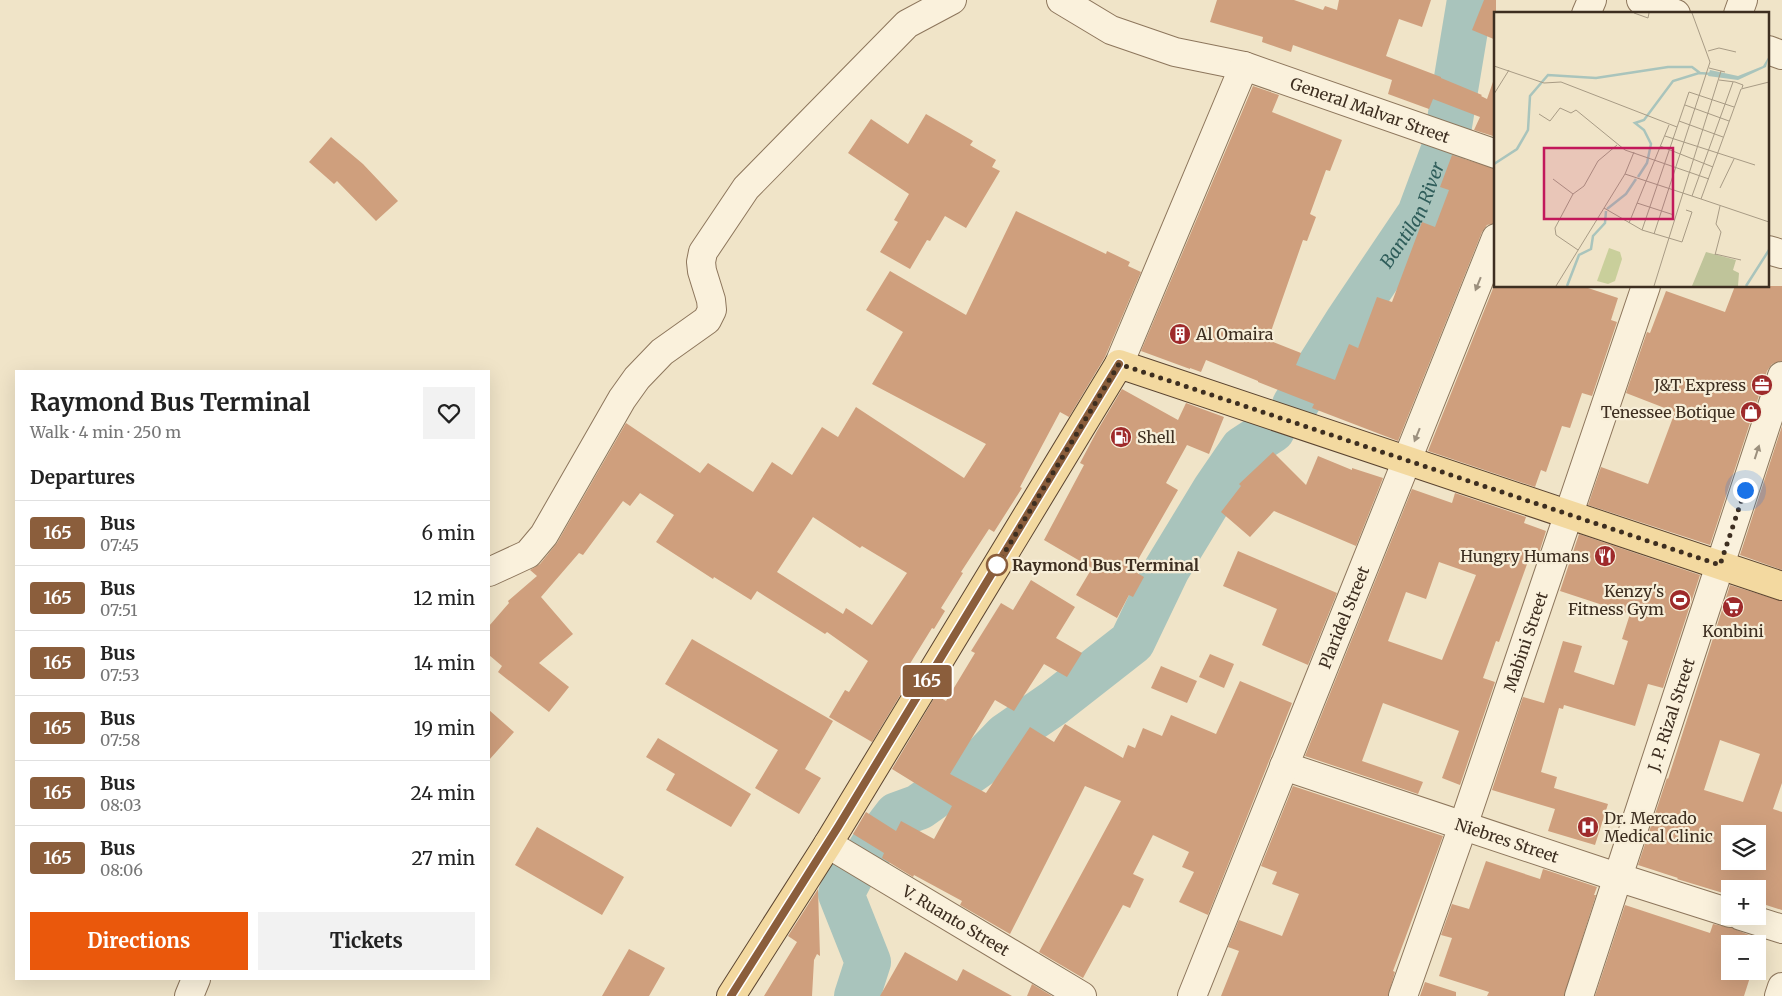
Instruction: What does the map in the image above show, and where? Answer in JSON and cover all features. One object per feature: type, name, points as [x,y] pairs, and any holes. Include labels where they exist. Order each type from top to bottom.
[{"type":"main road","points":[[731,996],[828,844],[1119,364],[1782,586]]},
{"type":"street","points":[[490,572],[528,554],[544,535],[622,399],[637,378],[662,352],[707,320],[712,310],[711,300],[702,271],[703,252],[746,188],[907,24],[952,0]]},
{"type":"street","name":"General Malvar Street","points":[[1061,0],[1111,30],[1175,52],[1244,66],[1494,153]]},
{"type":"street","points":[[1587,12],[1592,0]]},
{"type":"street","points":[[1641,0],[1671,12]]},
{"type":"street","points":[[1739,12],[1743,0]]},
{"type":"street","points":[[1770,51],[1782,55]]},
{"type":"street","points":[[1119,364],[1244,66]]},
{"type":"street","name":"Plaridel Street","points":[[1192,996],[1494,243]]},
{"type":"street","name":"Mabini Street","points":[[1403,996],[1570,515],[1645,288]]},
{"type":"street","name":"J. P. Rizal Street","points":[[1579,996],[1782,376]]},
{"type":"street","name":"Niebres Street","points":[[1284,766],[1721,910]]},
{"type":"street","name":"V. Ruanto Street","points":[[828,844],[1082,996]]},
{"type":"street","points":[[1766,924],[1782,929]]},
{"type":"street","points":[[190,996],[196,980]]},
{"type":"street","points":[[1779,996],[1782,988]]},
{"type":"building","points":[[1217,0],[1294,0],[1323,10],[1325,6],[1337,10],[1339,0],[1431,0],[1422,27],[1399,19],[1386,56],[1441,77],[1487,99],[1494,79],[1494,136],[1474,130],[1480,117],[1433,99],[1429,109],[1388,94],[1392,80],[1293,45],[1291,52],[1262,42],[1263,37],[1210,22]]},
{"type":"building","points":[[1484,0],[1496,0],[1494,39],[1472,30]]},
{"type":"building","points":[[1253,86],[1279,95],[1272,112],[1342,140],[1330,171],[1326,170],[1310,214],[1316,217],[1307,241],[1303,240],[1268,340],[1301,353],[1296,365],[1335,380],[1349,344],[1358,348],[1377,297],[1392,302],[1422,222],[1435,227],[1449,190],[1440,187],[1452,155],[1494,168],[1494,223],[1487,225],[1482,232],[1398,441],[1312,408],[1314,404],[1206,360],[1201,372],[1141,351]]},
{"type":"building","points":[[926,114],[973,141],[970,145],[996,160],[992,167],[1000,171],[966,228],[945,216],[930,241],[927,240],[910,269],[880,252],[898,222],[894,220],[909,194],[848,153],[871,119],[908,144]]},
{"type":"building","points":[[331,137],[363,164],[398,201],[376,221],[337,181],[334,184],[309,162]]},
{"type":"building","points":[[1016,211],[1106,254],[1107,251],[1130,262],[1128,266],[1141,272],[1105,357],[1069,417],[1060,412],[1020,487],[1022,488],[994,532],[989,529],[961,572],[963,573],[941,608],[945,611],[934,629],[932,628],[903,675],[910,679],[872,742],[829,717],[845,690],[849,692],[868,661],[827,632],[825,634],[757,591],[751,600],[714,577],[713,579],[656,542],[674,515],[640,493],[630,506],[623,501],[583,555],[579,553],[541,597],[573,634],[539,663],[569,687],[549,712],[498,672],[502,666],[490,656],[490,625],[509,603],[508,601],[537,576],[530,570],[540,564],[557,543],[626,423],[700,473],[708,463],[753,492],[772,462],[792,475],[822,427],[838,437],[856,407],[964,478],[986,444],[872,384],[903,332],[866,310],[890,271],[966,315]],"holes":[[[813,517],[860,548],[862,546],[907,573],[872,625],[846,608],[843,614],[777,572]]]},
{"type":"building","points":[[1494,286],[1494,288],[1588,288],[1618,298],[1611,320],[1617,322],[1592,396],[1582,393],[1570,428],[1562,426],[1546,472],[1541,470],[1535,487],[1428,451]]},
{"type":"building","points":[[1782,286],[1782,361],[1772,364],[1767,371],[1710,545],[1588,505],[1601,467],[1648,484],[1675,412],[1626,393],[1647,332],[1650,333],[1666,291],[1725,312],[1734,288]]},
{"type":"building","points":[[1122,389],[1178,420],[1186,403],[1224,417],[1209,454],[1187,445],[1166,483],[1178,490],[1132,570],[1144,577],[1133,597],[1129,595],[1117,618],[1076,595],[1092,568],[1044,540],[1084,465],[1080,463]]},
{"type":"building","points":[[1782,426],[1782,570],[1740,555]]},
{"type":"building","points":[[1273,452],[1306,485],[1318,456],[1352,470],[1352,468],[1383,478],[1356,546],[1274,511],[1250,537],[1221,512],[1241,486],[1239,484]]},
{"type":"building","points":[[1412,489],[1452,503],[1455,493],[1526,517],[1524,523],[1546,531],[1538,556],[1531,553],[1499,642],[1496,641],[1483,678],[1495,682],[1460,785],[1442,778],[1459,731],[1383,703],[1362,761],[1423,782],[1418,794],[1305,756]],"holes":[[[1439,562],[1476,575],[1442,660],[1388,641],[1406,592],[1426,599]]]},
{"type":"building","points":[[1579,534],[1700,575],[1663,688],[1648,684],[1635,726],[1564,705],[1563,709],[1559,708],[1541,772],[1557,777],[1554,788],[1608,804],[1595,845],[1548,831],[1555,809],[1492,790],[1523,697],[1544,703],[1563,641],[1582,646],[1574,672],[1614,685],[1628,641],[1622,639],[1630,614],[1560,591]]},
{"type":"building","points":[[1238,551],[1337,593],[1308,665],[1262,645],[1277,609],[1223,586]]},
{"type":"building","points":[[1031,580],[1075,607],[1056,638],[1082,653],[1067,677],[1044,664],[1014,711],[995,700],[950,774],[986,793],[1030,727],[1054,742],[1065,724],[1123,758],[1128,745],[1135,748],[1143,728],[1162,736],[1171,715],[1216,734],[1240,681],[1292,703],[1208,915],[1179,902],[1194,872],[1182,867],[1189,852],[1153,835],[1133,874],[1144,879],[1130,908],[1123,905],[1083,978],[1039,952],[1121,801],[1085,786],[1010,934],[960,905],[962,901],[914,875],[913,877],[882,858],[884,853],[853,834],[866,812],[896,831],[901,821],[934,839],[952,806],[892,769],[936,695],[946,701],[975,653],[971,651],[1001,603],[1013,610]]},
{"type":"building","points":[[1730,585],[1782,601],[1782,783],[1773,809],[1782,812],[1782,910],[1766,905],[1766,880],[1721,880],[1721,892],[1638,865]],"holes":[[[1720,740],[1760,754],[1743,802],[1704,790]]]},
{"type":"building","points":[[692,639],[833,721],[805,769],[821,778],[799,814],[755,788],[778,750],[665,684]]},
{"type":"building","points":[[1210,654],[1234,664],[1224,688],[1199,677]]},
{"type":"building","points":[[1161,666],[1197,681],[1187,703],[1151,688]]},
{"type":"building","points":[[490,711],[514,732],[490,759]]},
{"type":"building","points":[[658,738],[751,794],[731,827],[666,790],[675,774],[646,757]]},
{"type":"building","points":[[1293,786],[1443,836],[1393,971],[1395,972],[1388,996],[1221,996],[1239,951],[1228,947],[1239,920],[1282,936],[1299,894],[1272,884],[1277,872],[1261,866]]},
{"type":"building","points":[[537,827],[624,877],[602,915],[515,865]]},
{"type":"building","points":[[1486,861],[1540,879],[1543,869],[1597,887],[1564,996],[1487,996],[1489,992],[1439,976],[1452,938],[1441,935],[1452,904],[1469,909]]},
{"type":"building","points":[[818,889],[820,956],[817,954],[814,960],[812,996],[764,996],[797,942],[788,936]]},
{"type":"building","points":[[1625,905],[1710,933],[1713,924],[1732,928],[1749,935],[1721,935],[1721,980],[1749,980],[1744,996],[1595,996]]},
{"type":"building","points":[[629,949],[665,968],[649,996],[602,996]]},
{"type":"building","points":[[905,952],[957,981],[963,969],[1012,996],[880,996]]},
{"type":"building","points":[[1425,982],[1456,992],[1456,996],[1420,996]]},
{"type":"building","points":[[1032,984],[1052,996],[1027,996]]},
{"type":"waterway","name":"Bantilan River","points":[[1295,405],[1348,321],[1420,214],[1446,144],[1470,0]]},
{"type":"waterway","points":[[871,849],[897,815],[919,807],[977,766],[1006,736],[1054,703],[1132,642],[1167,569],[1215,490],[1243,449],[1272,430]]},
{"type":"waterway","points":[[852,873],[841,894],[868,962],[857,996]]},
{"type":"bus line","name":"165","points":[[731,996],[838,827],[1119,364]]},
{"type":"place","name":"Al Omaira","points":[[1180,334]]},
{"type":"place","name":"J&T Express","points":[[1762,385]]},
{"type":"place","name":"Tenessee Botique","points":[[1751,412]]},
{"type":"place","name":"Shell","points":[[1121,437]]},
{"type":"place","name":"Hungry Humans","points":[[1605,556]]},
{"type":"place","name":"Raymond Bus Terminal","points":[[997,565]]},
{"type":"place","name":"Kenzy's Fitness Gym","points":[[1680,600]]},
{"type":"place","name":"Konbini","points":[[1733,607]]},
{"type":"place","name":"Dr. Mercado Medical Clinic","points":[[1588,827]]},
{"type":"route","points":[[997,565],[1119,364],[1720,565],[1745,490]]}]
